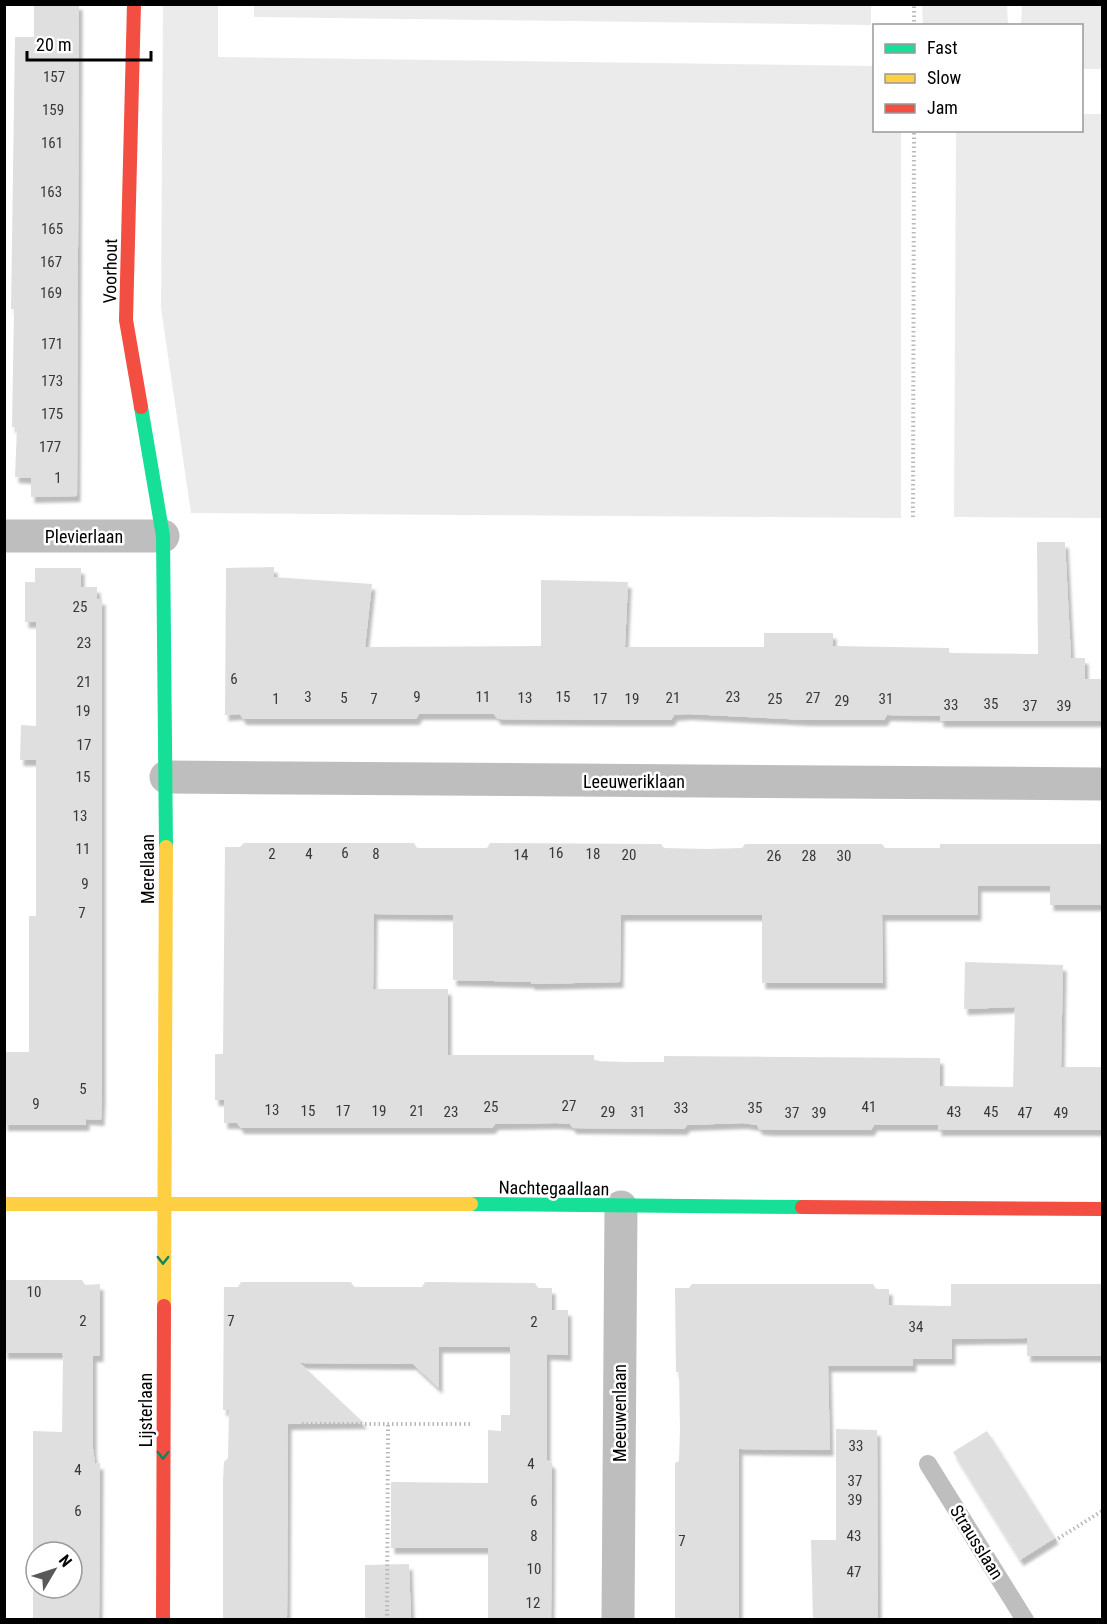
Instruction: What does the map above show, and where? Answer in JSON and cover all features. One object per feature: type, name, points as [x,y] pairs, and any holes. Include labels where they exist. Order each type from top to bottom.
[{"type":"street","name":"Voorhout","points":[[134,4],[126,320],[163,536]]},
{"type":"street","name":"Plevierlaan","points":[[4,536],[163,536]]},
{"type":"street","name":"Merellaan","points":[[163,536],[166,777],[164,1202]]},
{"type":"street","name":"Leeuweriklaan","points":[[166,777],[1102,784]]},
{"type":"street","name":"Nachtegaallaan","points":[[4,1204],[164,1202],[1102,1209]]},
{"type":"street","name":"Lijsterlaan","points":[[163,1620],[164,1202]]},
{"type":"street","name":"Meeuwenlaan","points":[[618,1620],[621,1207]]},
{"type":"lane","name":"Strausslaan","points":[[928,1464],[1025,1620]]},
{"type":"path","points":[[914,4],[914,24]]},
{"type":"path","points":[[913,517],[914,132]]},
{"type":"path","points":[[302,1424],[472,1424]]},
{"type":"path","points":[[387,1620],[388,1425]]},
{"type":"path","points":[[999,1577],[1102,1511]]},
{"type":"shaded area","points":[[254,4],[871,4],[871,25],[254,17]]},
{"type":"shaded area","points":[[163,5],[218,5],[218,57],[873,66],[873,132],[901,132],[901,518],[191,513],[161,308]]},
{"type":"shaded area","points":[[922,5],[1007,5],[1008,24],[923,24]]},
{"type":"shaded area","points":[[1022,5],[1102,5],[1102,69],[1083,69],[1083,24],[1021,24]]},
{"type":"shaded area","points":[[1083,114],[1102,114],[1102,518],[954,517],[956,132],[1083,132]]},
{"type":"building","points":[[34,4],[79,4],[77,496],[31,497],[31,478],[15,477],[17,427],[12,427],[14,309],[11,309],[15,37],[34,37]]},
{"type":"building","points":[[1037,542],[1065,542],[1071,658],[1085,658],[1085,679],[1102,679],[1102,721],[940,721],[940,716],[887,715],[884,720],[807,720],[688,714],[674,715],[671,720],[610,720],[498,719],[494,714],[419,714],[416,719],[243,719],[240,714],[225,715],[226,568],[274,567],[274,577],[372,584],[365,647],[541,646],[541,580],[628,582],[625,647],[764,647],[764,633],[833,633],[833,646],[949,648],[949,653],[1038,654]]},
{"type":"building","points":[[35,568],[81,568],[81,587],[97,587],[97,599],[102,599],[102,1094],[101,1120],[86,1119],[86,1125],[4,1125],[4,1052],[29,1052],[29,916],[36,916],[36,760],[20,760],[21,725],[36,726],[36,622],[25,622],[25,582],[35,582]]},
{"type":"building","points":[[244,843],[414,843],[417,848],[487,848],[490,843],[661,844],[664,848],[706,849],[742,848],[745,844],[882,844],[885,848],[940,848],[940,844],[1102,844],[1102,905],[1050,905],[1050,886],[978,886],[978,915],[882,915],[883,983],[762,983],[762,915],[621,915],[620,982],[531,984],[531,982],[453,980],[453,915],[374,914],[373,989],[448,989],[448,1055],[594,1055],[594,1061],[628,1062],[664,1062],[664,1056],[940,1058],[940,1086],[1013,1087],[1015,1007],[964,1009],[965,962],[1063,965],[1061,1067],[1102,1067],[1102,1130],[938,1130],[938,1125],[874,1125],[871,1130],[771,1130],[759,1129],[757,1125],[743,1123],[687,1125],[684,1129],[573,1128],[570,1124],[556,1123],[495,1124],[492,1128],[241,1128],[237,1123],[224,1123],[224,1100],[215,1100],[215,1054],[223,1054],[225,847],[240,847]]},
{"type":"building","points":[[4,1280],[82,1280],[85,1285],[100,1284],[100,1356],[93,1356],[93,1449],[95,1464],[100,1463],[99,1620],[33,1620],[33,1600],[84,1600],[84,1540],[33,1540],[33,1431],[62,1432],[62,1353],[4,1353]]},
{"type":"building","points":[[241,1282],[351,1282],[354,1287],[422,1287],[425,1282],[535,1283],[538,1288],[552,1288],[552,1310],[568,1310],[568,1355],[547,1354],[547,1460],[552,1463],[551,1620],[488,1620],[488,1548],[391,1548],[391,1482],[488,1483],[488,1430],[501,1431],[501,1415],[510,1415],[510,1347],[439,1347],[439,1388],[413,1364],[300,1363],[364,1423],[288,1424],[287,1620],[223,1620],[223,1480],[224,1462],[228,1458],[229,1410],[223,1410],[224,1287],[238,1287]]},
{"type":"building","points":[[692,1284],[873,1284],[876,1289],[889,1289],[889,1305],[951,1306],[951,1284],[1102,1284],[1101,1356],[1027,1356],[1027,1338],[952,1339],[952,1359],[913,1359],[913,1366],[828,1366],[830,1450],[739,1449],[739,1620],[675,1620],[675,1463],[679,1461],[680,1429],[679,1372],[676,1372],[675,1288],[689,1288]]},
{"type":"building","points":[[836,1429],[877,1430],[878,1620],[813,1620],[811,1540],[836,1540]]},
{"type":"building","points":[[987,1431],[1055,1538],[1020,1560],[953,1452]]},
{"type":"building","points":[[409,1564],[411,1620],[365,1620],[365,1565]]},
{"type":"traffic: fast","points":[[141,407],[163,536],[166,847]]},
{"type":"traffic: fast","points":[[471,1204],[802,1207]]},
{"type":"traffic: slow","points":[[164,1306],[166,847]]},
{"type":"traffic: slow","points":[[4,1204],[471,1204]]},
{"type":"traffic: jam","points":[[134,4],[126,320],[141,407]]},
{"type":"traffic: jam","points":[[802,1207],[1102,1209]]},
{"type":"traffic: jam","points":[[163,1620],[164,1306]]}]
